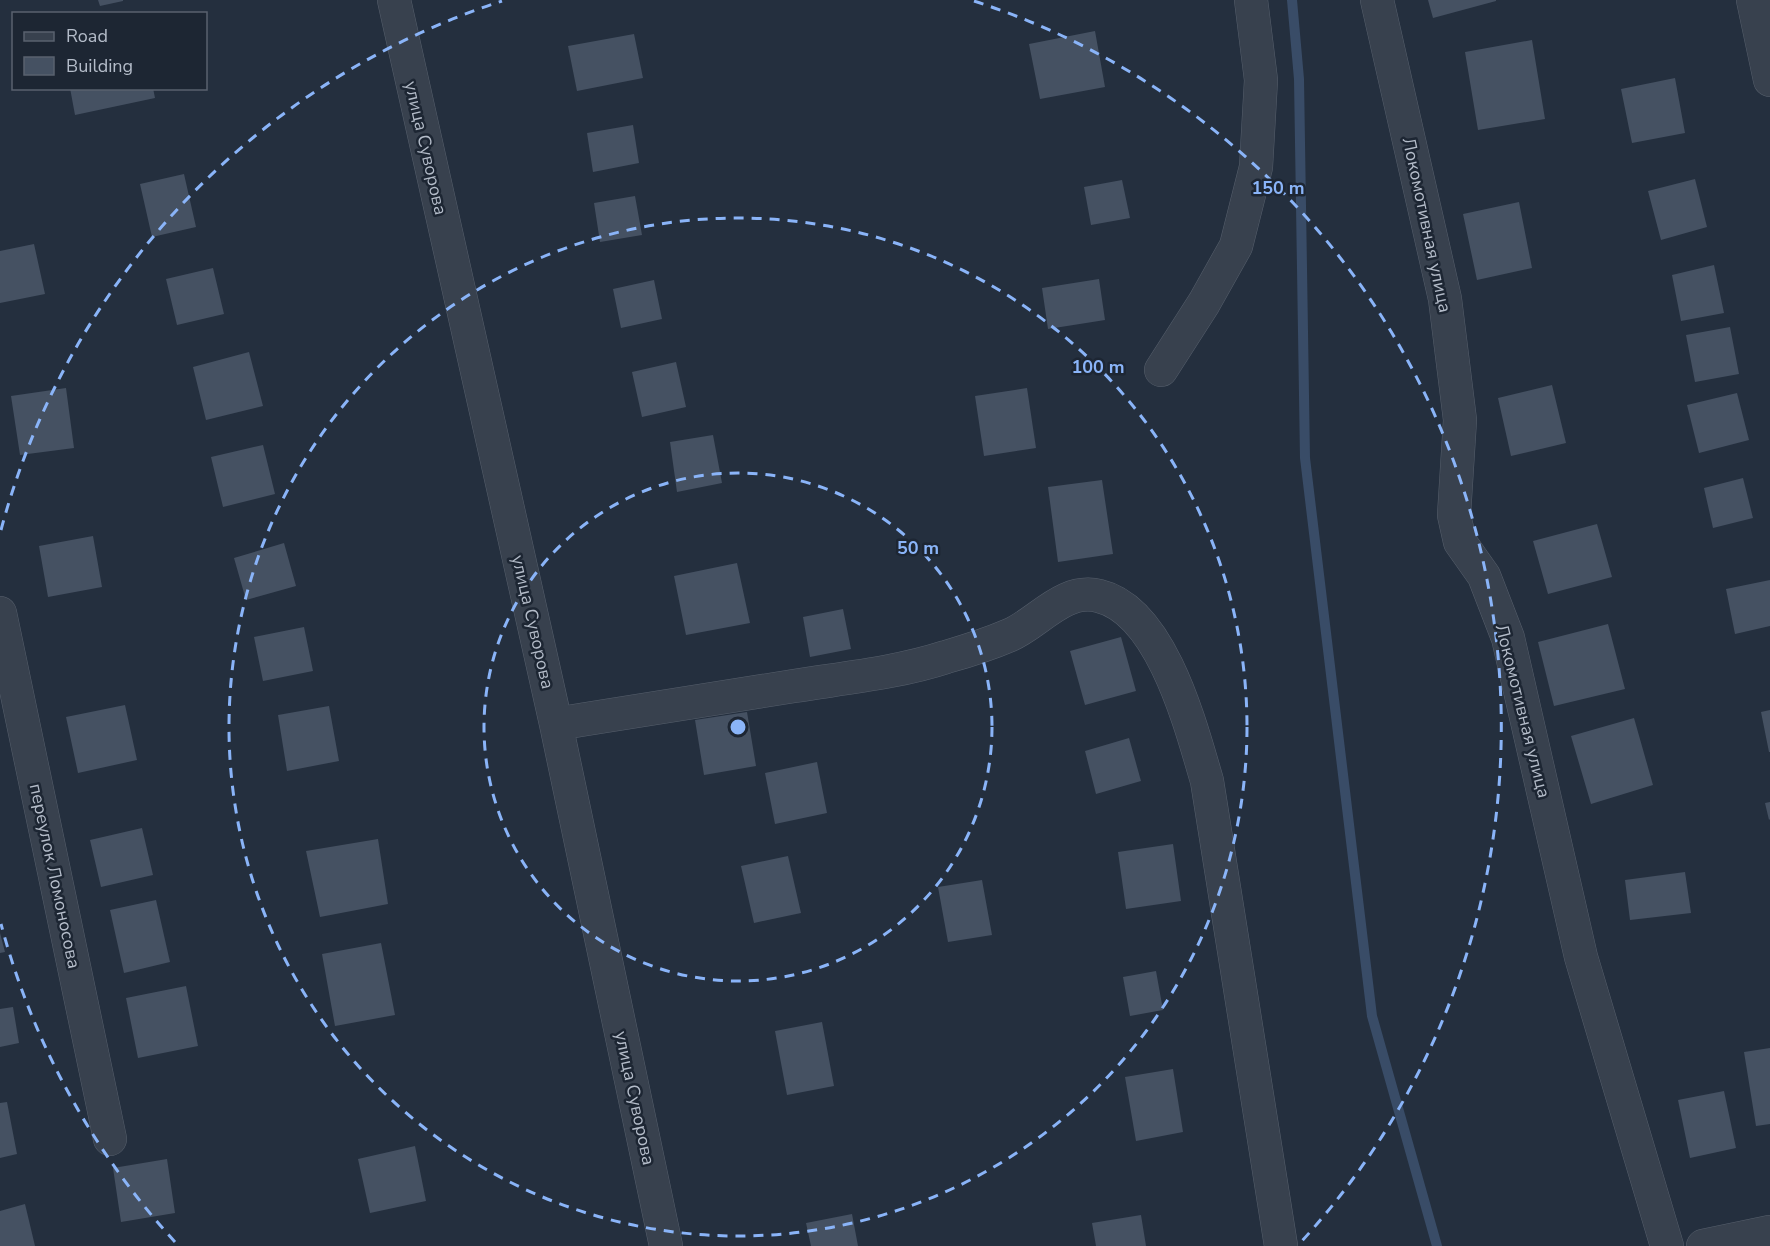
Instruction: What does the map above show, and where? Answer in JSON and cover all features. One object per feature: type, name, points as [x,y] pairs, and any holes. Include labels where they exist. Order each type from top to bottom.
[{"type":"street","name":"улица Суворова","points":[[394,0],[556,724],[666,1246]]},
{"type":"street","points":[[1161,370],[1204,303],[1236,246],[1256,167],[1261,80],[1251,0]]},
{"type":"street","name":"Локомотивная улица","points":[[1377,0],[1445,299],[1460,420],[1454,515],[1460,542],[1484,576],[1509,638],[1581,957],[1666,1246]]},
{"type":"street","points":[[1753,0],[1770,80]]},
{"type":"street","points":[[556,724],[872,674],[942,658],[1013,634],[1044,612],[1072,597],[1098,595],[1124,607],[1146,631],[1172,675],[1191,726],[1207,781],[1281,1246]]},
{"type":"street","name":"переулок Ломоносова","points":[[0,613],[4,655],[110,1140]]},
{"type":"street","points":[[1703,1246],[1770,1232]]},
{"type":"building","points":[[98,0],[123,0],[123,1],[100,6]]},
{"type":"building","points":[[1428,0],[1496,0],[1496,1],[1433,18]]},
{"type":"building","points":[[1095,31],[1105,87],[1040,99],[1029,44]]},
{"type":"building","points":[[634,34],[643,78],[577,91],[568,46]]},
{"type":"building","points":[[1532,40],[1545,119],[1478,130],[1465,52]]},
{"type":"building","points":[[1675,78],[1685,133],[1632,143],[1621,89]]},
{"type":"building","points":[[70,90],[153,90],[155,98],[75,115]]},
{"type":"building","points":[[633,125],[639,163],[593,172],[587,133]]},
{"type":"building","points":[[184,174],[196,227],[152,237],[140,184]]},
{"type":"building","points":[[1695,179],[1707,227],[1661,240],[1648,191]]},
{"type":"building","points":[[1122,180],[1130,218],[1091,225],[1084,187]]},
{"type":"building","points":[[635,196],[642,235],[600,242],[594,203]]},
{"type":"building","points":[[1519,202],[1532,268],[1477,280],[1463,214]]},
{"type":"building","points":[[34,244],[45,294],[0,303],[0,251]]},
{"type":"building","points":[[1714,265],[1724,313],[1681,321],[1672,275]]},
{"type":"building","points":[[213,268],[224,314],[177,325],[166,279]]},
{"type":"building","points":[[1099,279],[1105,320],[1048,329],[1042,288]]},
{"type":"building","points":[[654,280],[662,319],[621,328],[613,289]]},
{"type":"building","points":[[1730,327],[1739,374],[1695,382],[1686,335]]},
{"type":"building","points":[[249,352],[263,406],[206,420],[193,367]]},
{"type":"building","points":[[676,362],[686,407],[642,417],[632,372]]},
{"type":"building","points":[[1552,385],[1566,443],[1511,456],[1498,398]]},
{"type":"building","points":[[66,388],[74,448],[20,455],[11,396]]},
{"type":"building","points":[[1027,388],[1036,448],[984,456],[975,396]]},
{"type":"building","points":[[1737,393],[1749,440],[1699,453],[1687,405]]},
{"type":"building","points":[[713,435],[722,483],[677,492],[670,442]]},
{"type":"building","points":[[263,445],[275,494],[223,507],[211,457]]},
{"type":"building","points":[[1743,478],[1753,518],[1713,528],[1704,488]]},
{"type":"building","points":[[1102,480],[1113,554],[1058,562],[1048,487]]},
{"type":"building","points":[[1597,524],[1612,577],[1548,594],[1533,541]]},
{"type":"building","points":[[93,536],[102,587],[48,597],[39,546]]},
{"type":"building","points":[[284,543],[296,586],[246,600],[234,558]]},
{"type":"building","points":[[737,563],[750,623],[686,635],[674,576]]},
{"type":"building","points":[[1770,580],[1770,626],[1735,634],[1726,589]]},
{"type":"building","points":[[843,609],[851,649],[810,657],[803,617]]},
{"type":"building","points":[[1608,624],[1625,689],[1554,706],[1538,642]]},
{"type":"building","points":[[304,627],[313,671],[263,681],[254,637]]},
{"type":"building","points":[[1121,637],[1136,691],[1085,705],[1070,651]]},
{"type":"building","points":[[125,705],[137,760],[78,773],[66,717]]},
{"type":"building","points":[[329,706],[339,761],[287,771],[278,715]]},
{"type":"building","points":[[1770,710],[1770,752],[1769,752],[1761,712]]},
{"type":"building","points":[[747,712],[756,766],[704,775],[695,720]]},
{"type":"building","points":[[1634,718],[1653,785],[1591,804],[1571,736]]},
{"type":"building","points":[[1129,738],[1141,781],[1096,794],[1085,751]]},
{"type":"building","points":[[817,762],[827,813],[775,824],[765,773]]},
{"type":"building","points":[[1770,802],[1770,819],[1769,820],[1765,803]]},
{"type":"building","points":[[142,828],[153,875],[101,887],[90,840]]},
{"type":"building","points":[[378,839],[388,904],[320,917],[306,851]]},
{"type":"building","points":[[1173,844],[1181,901],[1126,909],[1118,852]]},
{"type":"building","points":[[788,856],[801,913],[754,923],[741,866]]},
{"type":"building","points":[[1685,872],[1691,913],[1630,920],[1625,880]]},
{"type":"building","points":[[982,880],[992,935],[948,942],[938,887]]},
{"type":"building","points":[[156,900],[170,962],[124,973],[110,910]]},
{"type":"building","points":[[0,933],[5,952],[0,953]]},
{"type":"building","points":[[381,943],[395,1015],[335,1026],[322,954]]},
{"type":"building","points":[[1156,971],[1163,1010],[1130,1016],[1123,977]]},
{"type":"building","points":[[186,986],[198,1046],[138,1058],[126,998]]},
{"type":"building","points":[[13,1007],[19,1043],[0,1047],[0,1009]]},
{"type":"building","points":[[822,1022],[834,1086],[787,1095],[775,1031]]},
{"type":"building","points":[[1770,1048],[1770,1124],[1756,1126],[1744,1052]]},
{"type":"building","points":[[1173,1069],[1183,1132],[1136,1141],[1125,1077]]},
{"type":"building","points":[[1724,1091],[1736,1148],[1690,1158],[1678,1100]]},
{"type":"building","points":[[7,1102],[17,1154],[0,1158],[0,1103]]},
{"type":"building","points":[[415,1146],[426,1201],[370,1213],[358,1159]]},
{"type":"building","points":[[167,1159],[175,1213],[121,1222],[113,1168]]},
{"type":"building","points":[[25,1204],[35,1246],[0,1246],[0,1211]]},
{"type":"building","points":[[852,1214],[858,1246],[811,1246],[806,1223]]},
{"type":"building","points":[[1141,1215],[1146,1246],[1096,1246],[1092,1223]]},
{"type":"waterway","points":[[1292,0],[1299,79],[1305,458],[1372,1016],[1437,1246]]}]
